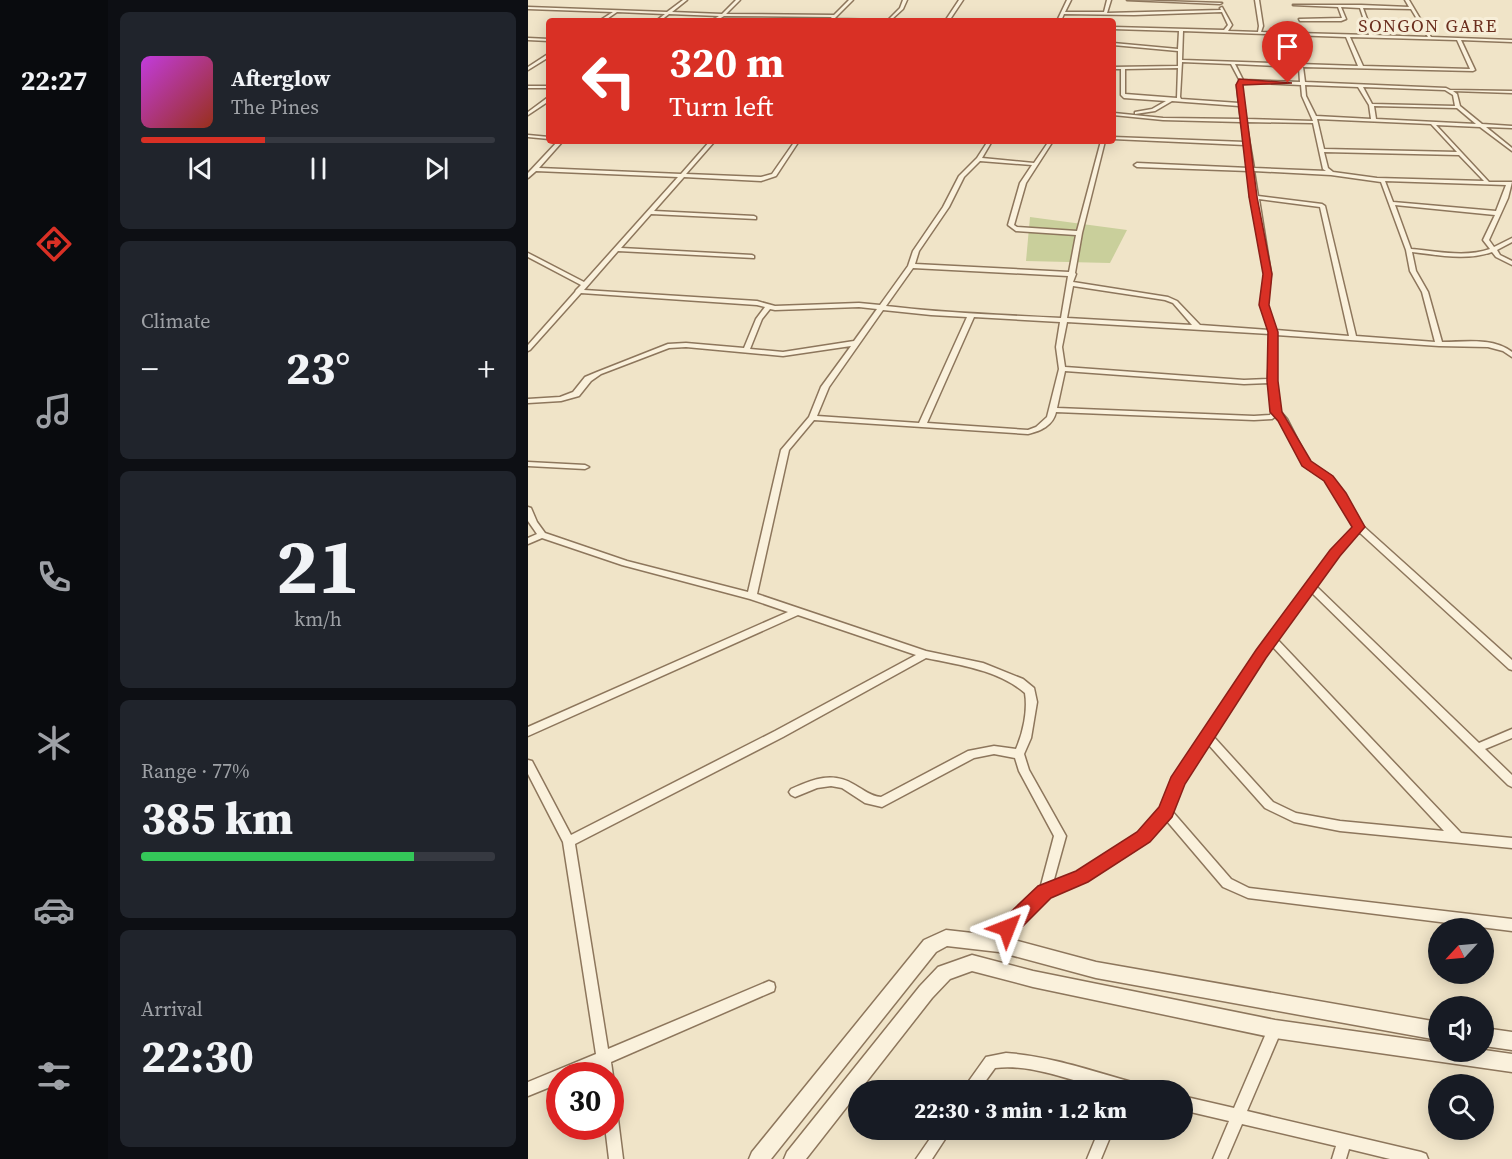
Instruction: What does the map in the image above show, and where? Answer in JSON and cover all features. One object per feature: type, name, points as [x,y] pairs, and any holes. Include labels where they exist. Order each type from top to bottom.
[{"type":"street","points":[[662,18],[685,0]]},
{"type":"street","points":[[718,18],[738,0]]},
{"type":"street","points":[[833,18],[851,0]]},
{"type":"street","points":[[892,18],[902,8],[905,0]]},
{"type":"street","points":[[949,18],[961,0]]},
{"type":"street","points":[[1061,18],[1069,0]]},
{"type":"street","points":[[1105,14],[1109,0]]},
{"type":"street","points":[[1130,0],[1220,2],[1230,25],[1225,32]]},
{"type":"street","points":[[1257,0],[1261,26],[1259,33]]},
{"type":"street","points":[[1261,0],[1266,34]]},
{"type":"street","points":[[1407,0],[1430,38]]},
{"type":"street","points":[[1305,35],[1294,2],[1411,8]]},
{"type":"street","points":[[1300,20],[1344,19],[1339,6]]},
{"type":"street","points":[[1361,6],[1372,37]]},
{"type":"street","points":[[528,8],[805,18]]},
{"type":"street","points":[[605,18],[617,10]]},
{"type":"street","points":[[1064,13],[1223,11]]},
{"type":"street","points":[[1116,28],[1512,41]]},
{"type":"street","points":[[1180,100],[1181,30]]},
{"type":"street","points":[[1348,36],[1362,67]]},
{"type":"street","points":[[528,39],[546,40]]},
{"type":"street","points":[[1116,68],[1232,63],[1473,70],[1459,40]]},
{"type":"street","points":[[1116,44],[1179,50]]},
{"type":"street","points":[[528,69],[546,57]]},
{"type":"street","points":[[1232,63],[1242,81]]},
{"type":"street","points":[[1301,66],[1304,96],[1314,120],[1326,169],[1331,173]]},
{"type":"street","points":[[1123,68],[1123,95],[1126,97],[1241,105]]},
{"type":"street","points":[[1407,69],[1420,87]]},
{"type":"street","points":[[1242,81],[1512,92]]},
{"type":"street","points":[[1242,81],[1239,85],[1253,197],[1268,274],[1264,305],[1273,332],[1272,381],[1276,412],[1283,419],[1306,463],[1329,478],[1359,527],[1512,666]]},
{"type":"street","points":[[1360,86],[1371,105],[1374,120]]},
{"type":"street","points":[[528,87],[546,87]]},
{"type":"street","points":[[1452,90],[1458,107]]},
{"type":"street","points":[[1116,114],[1153,110],[1170,100]]},
{"type":"street","points":[[528,114],[546,101]]},
{"type":"street","points":[[1371,105],[1458,107],[1512,150]]},
{"type":"street","points":[[1116,114],[1244,122],[1374,120],[1512,127]]},
{"type":"street","points":[[1432,123],[1487,182]]},
{"type":"street","points":[[528,136],[546,138]]},
{"type":"street","points":[[1116,138],[1247,144]]},
{"type":"street","points":[[528,176],[558,144]]},
{"type":"street","points":[[528,349],[710,144]]},
{"type":"street","points":[[536,169],[768,178],[774,175],[795,144]]},
{"type":"street","points":[[752,596],[785,450],[812,418],[825,387],[911,266],[916,251],[946,207],[962,176],[979,159],[988,144]]},
{"type":"street","points":[[1048,144],[1040,159],[1033,164],[1023,183],[1012,228],[1080,234]]},
{"type":"street","points":[[812,418],[1028,432],[1039,429],[1051,418],[1062,369],[1059,347],[1072,274],[1101,144]]},
{"type":"street","points":[[1322,150],[1459,154]]},
{"type":"street","points":[[979,159],[1033,164]]},
{"type":"street","points":[[1137,165],[1331,173],[1379,179],[1511,184],[1507,199],[1496,213],[1486,240],[1493,252],[1512,263]]},
{"type":"street","points":[[1379,179],[1383,181],[1392,203],[1409,250],[1413,271],[1425,292],[1439,344]]},
{"type":"street","points":[[1253,197],[1322,206],[1353,338]]},
{"type":"street","points":[[1392,203],[1496,213]]},
{"type":"street","points":[[651,212],[754,218]]},
{"type":"street","points":[[1409,250],[1465,255],[1493,252],[1512,241]]},
{"type":"street","points":[[618,249],[752,257]]},
{"type":"street","points":[[528,255],[584,284]]},
{"type":"street","points":[[911,266],[1072,274]]},
{"type":"street","points":[[1071,284],[1166,298],[1175,302],[1198,327]]},
{"type":"street","points":[[578,291],[757,303],[768,307],[859,305],[1496,346],[1505,348],[1512,355]]},
{"type":"street","points":[[746,351],[759,319],[768,307]]},
{"type":"street","points":[[922,425],[972,314]]},
{"type":"street","points":[[528,401],[561,399],[576,394],[588,379],[599,373],[668,346],[783,354],[857,343]]},
{"type":"street","points":[[1062,369],[1244,382],[1272,381]]},
{"type":"street","points":[[1052,410],[1254,418],[1272,417],[1276,412]]},
{"type":"street","points":[[528,464],[585,467]]},
{"type":"street","points":[[528,510],[542,536]]},
{"type":"street","points":[[999,944],[1007,928],[1045,892],[1082,877],[1143,837],[1166,812],[1177,782],[1272,639],[1335,553],[1359,527]]},
{"type":"street","points":[[528,541],[542,536],[625,563],[752,596],[925,654],[980,666],[1019,682],[1030,691],[1032,702],[1026,738],[1019,754],[1024,771],[1060,836],[1045,892]]},
{"type":"street","points":[[1311,587],[1512,782]]},
{"type":"street","points":[[528,732],[798,611]]},
{"type":"street","points":[[1272,639],[1457,837]]},
{"type":"street","points":[[570,842],[779,734],[925,654]]},
{"type":"street","points":[[1478,748],[1512,733]]},
{"type":"street","points":[[1208,736],[1269,805],[1294,817],[1340,826],[1512,843]]},
{"type":"street","points":[[795,792],[820,781],[832,780],[845,783],[866,801],[882,802],[972,754],[994,750],[1019,754]]},
{"type":"street","points":[[528,764],[570,842],[604,1062]]},
{"type":"street","points":[[1166,812],[1227,883],[1248,893],[1512,925]]},
{"type":"street","points":[[759,1159],[930,946],[946,938],[999,944],[1096,970],[1428,1028]]},
{"type":"street","points":[[794,1159],[926,992],[944,973],[957,966],[972,963],[1033,979],[1275,1029],[1428,1051]]},
{"type":"street","points":[[594,1062],[769,987]]},
{"type":"street","points":[[1220,1159],[1275,1029]]},
{"type":"street","points":[[1494,1038],[1512,1041]]},
{"type":"street","points":[[978,1080],[991,1062],[1002,1059],[1023,1061],[1092,1080]]},
{"type":"street","points":[[1494,1060],[1512,1064]]},
{"type":"street","points":[[1494,1061],[1512,1070]]},
{"type":"street","points":[[528,1089],[546,1082]]},
{"type":"street","points":[[1193,1106],[1421,1159]]},
{"type":"street","points":[[614,1140],[616,1159]]},
{"type":"street","points":[[924,1159],[937,1140]]},
{"type":"street","points":[[1094,1159],[1102,1140]]},
{"type":"street","points":[[1339,1159],[1346,1141]]},
{"type":"green space","points":[[1030,217],[1127,230],[1110,263],[1026,261]]},
{"type":"district","name":"SONGON GARE","points":[[1428,26]]},
{"type":"route","points":[[1007,928],[1045,892],[1082,877],[1143,837],[1166,812],[1177,782],[1261,654],[1335,553],[1359,527],[1329,478],[1306,463],[1283,419],[1276,412],[1272,381],[1273,332],[1264,305],[1268,274],[1253,197],[1239,85],[1242,81],[1288,83]]}]
